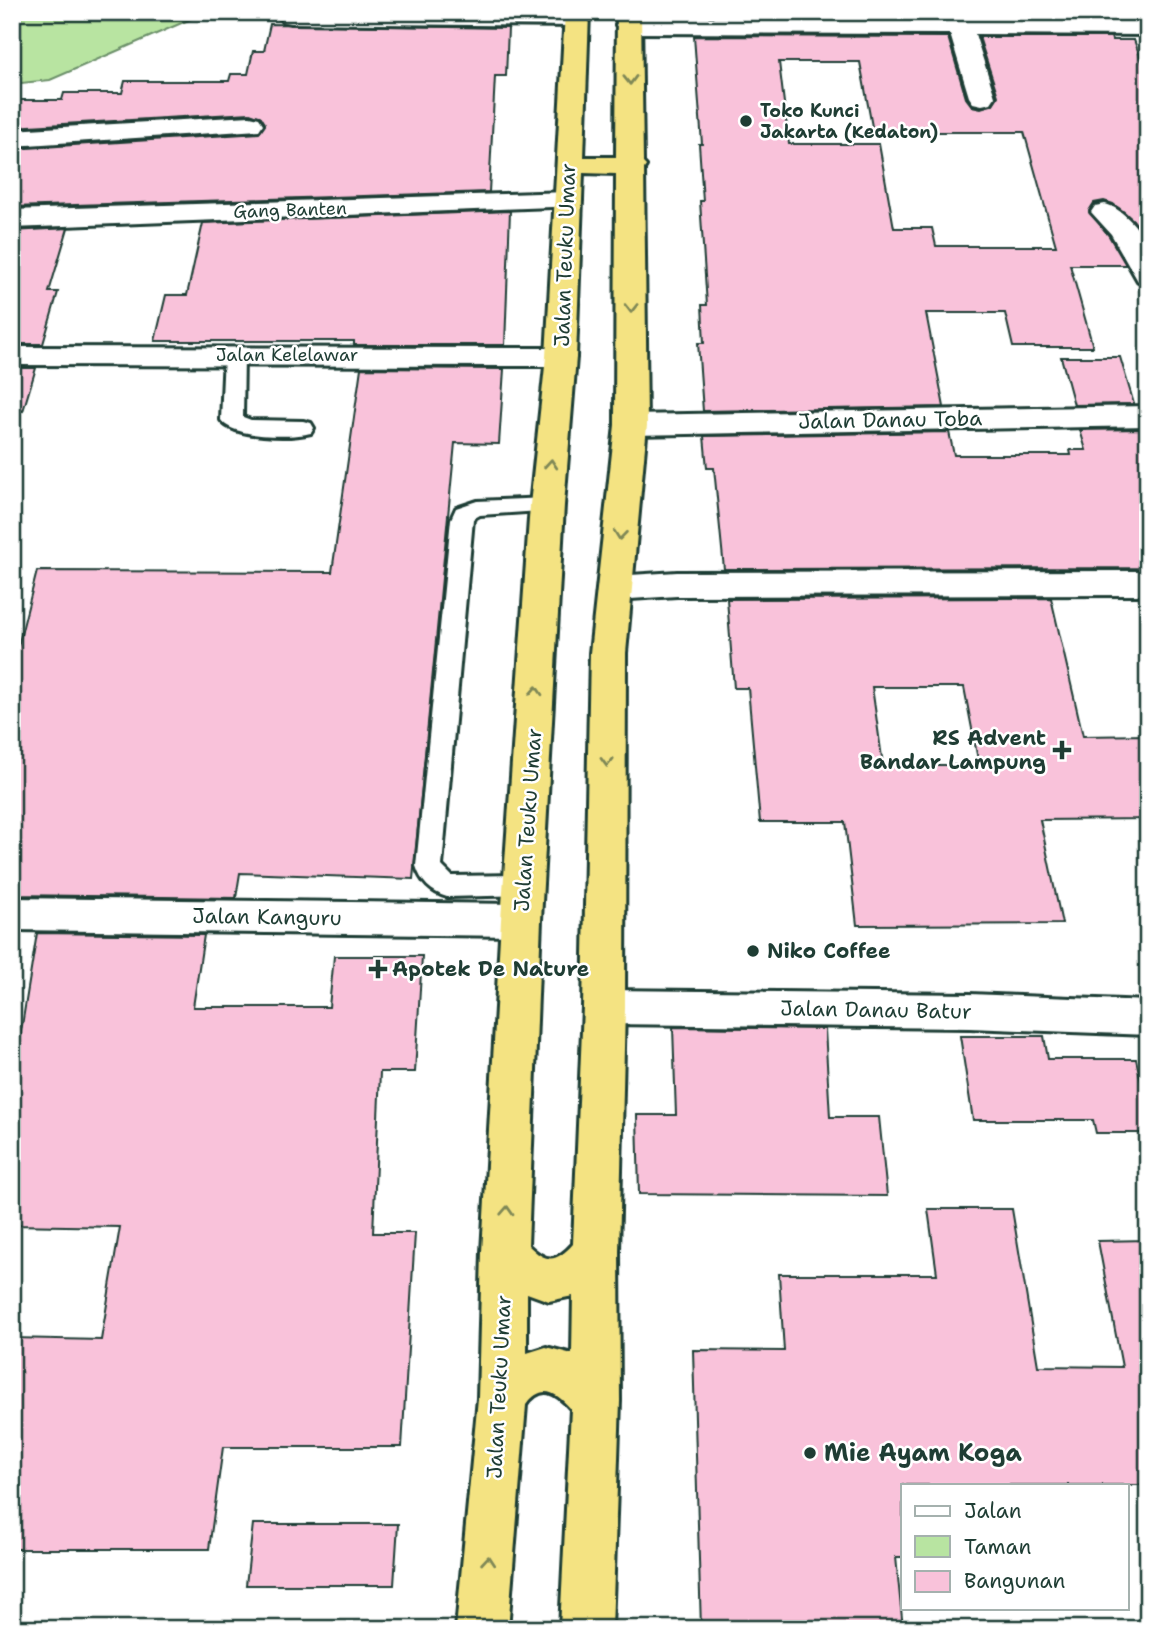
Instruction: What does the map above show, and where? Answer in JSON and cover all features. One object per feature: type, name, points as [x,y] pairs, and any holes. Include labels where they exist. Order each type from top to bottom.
[{"type":"highway","name":"Jalan Teuku Umar","points":[[482,1629],[502,1398],[505,1252],[523,903],[547,505],[561,357],[577,15]]},
{"type":"highway","points":[[586,1629],[597,1401],[596,1252],[604,1007],[608,653],[631,425],[632,166],[629,19]]},
{"type":"highway","points":[[568,183],[632,166]]},
{"type":"highway","points":[[505,1252],[523,1271],[550,1280],[575,1275],[596,1252]]},
{"type":"highway","points":[[502,1398],[517,1378],[546,1370],[574,1377],[597,1401]]},
{"type":"street","points":[[291,16],[577,15]]},
{"type":"street","points":[[629,19],[1148,27]]},
{"type":"street","points":[[960,26],[982,97]]},
{"type":"street","points":[[12,138],[250,124]]},
{"type":"street","name":"Gang Banten","points":[[12,219],[568,183]]},
{"type":"street","points":[[1105,212],[1122,230],[1148,275]]},
{"type":"street","name":"Jalan Kelelawar","points":[[12,356],[561,357]]},
{"type":"street","name":"Jalan Danau Toba","points":[[631,425],[1148,416]]},
{"type":"street","points":[[615,588],[677,584],[1148,583]]},
{"type":"street","name":"Jalan Kanguru","points":[[12,914],[523,903]]},
{"type":"street","name":"Jalan Danau Batur","points":[[604,1007],[970,1011],[1148,1018]]},
{"type":"lane","points":[[234,355],[232,420],[248,427],[303,428]]},
{"type":"lane","points":[[523,903],[447,887],[432,874],[429,866],[462,519],[464,513],[477,508],[547,505]]},
{"type":"green space","points":[[12,12],[207,12],[50,80],[12,84]]},
{"type":"building","points":[[692,12],[1102,12],[1104,16],[692,15]]},
{"type":"building","points":[[270,24],[508,28],[506,76],[495,76],[489,192],[12,207],[12,149],[259,133],[265,125],[261,117],[250,113],[12,127],[12,100],[62,100],[64,93],[122,93],[125,81],[229,81],[231,74],[248,74],[253,51],[264,51]]},
{"type":"building","points":[[694,36],[948,37],[966,98],[972,106],[981,108],[993,104],[998,96],[979,37],[1111,37],[1112,40],[1134,40],[1148,78],[1148,241],[1133,220],[1113,204],[1104,201],[1094,203],[1089,211],[1109,236],[1126,265],[1070,265],[1093,347],[1013,347],[1005,313],[926,313],[944,407],[703,411],[698,343],[704,343],[702,305],[707,305],[700,201],[703,201],[699,144],[702,144]],"holes":[[[779,62],[860,62],[873,132],[1024,132],[1056,246],[936,246],[932,228],[894,228],[879,144],[789,144]]]},
{"type":"building","points":[[510,211],[505,345],[354,345],[354,341],[155,341],[166,295],[187,295],[203,223]]},
{"type":"building","points":[[68,228],[49,292],[58,292],[43,344],[12,344],[12,231]]},
{"type":"building","points":[[1061,357],[1120,357],[1134,404],[1074,405]]},
{"type":"building","points":[[12,368],[36,368],[23,411],[12,409]]},
{"type":"building","points":[[361,368],[504,369],[499,444],[455,443],[413,879],[240,873],[236,898],[12,895],[12,670],[37,571],[332,572]]},
{"type":"building","points":[[1141,429],[1148,451],[1148,568],[724,569],[714,468],[707,468],[704,436],[949,432],[954,455],[1071,455],[1070,450],[1086,450],[1080,430]]},
{"type":"building","name":"RS Advent Bandar Lampung","points":[[1051,598],[1083,736],[1148,735],[1148,819],[1040,820],[1062,924],[857,925],[845,822],[760,822],[748,688],[734,688],[727,599]],"holes":[[[872,687],[964,687],[979,765],[883,765]]]},
{"type":"building","points":[[37,933],[204,935],[193,1007],[329,1007],[334,956],[422,956],[415,1072],[380,1072],[373,1233],[415,1233],[402,1447],[223,1447],[209,1549],[12,1549],[12,1338],[101,1340],[120,1227],[12,1225],[12,1087]]},
{"type":"building","points":[[673,1027],[825,1029],[830,1117],[879,1117],[887,1196],[639,1194],[637,1115],[676,1115]]},
{"type":"building","points":[[960,1036],[1044,1036],[1048,1059],[1136,1059],[1148,1112],[1148,1133],[1096,1133],[1093,1120],[973,1120]]},
{"type":"building","points":[[928,1209],[1012,1209],[1038,1366],[1122,1367],[1098,1241],[1148,1240],[1148,1485],[901,1484],[901,1557],[896,1557],[903,1629],[701,1629],[693,1350],[784,1351],[779,1274],[937,1274]]},
{"type":"building","points":[[253,1524],[398,1524],[394,1585],[246,1585]]},
{"type":"place","name":"Toko Kunci Jakarta (Kedaton)","points":[[746,121]]},
{"type":"place","name":"RS Advent Bandar Lampung","points":[[1062,750]]},
{"type":"place","name":"Niko Coffee","points":[[753,951]]},
{"type":"place","name":"Apotek De Nature","points":[[378,969]]},
{"type":"place","name":"Mie Ayam Koga","points":[[810,1453]]}]
